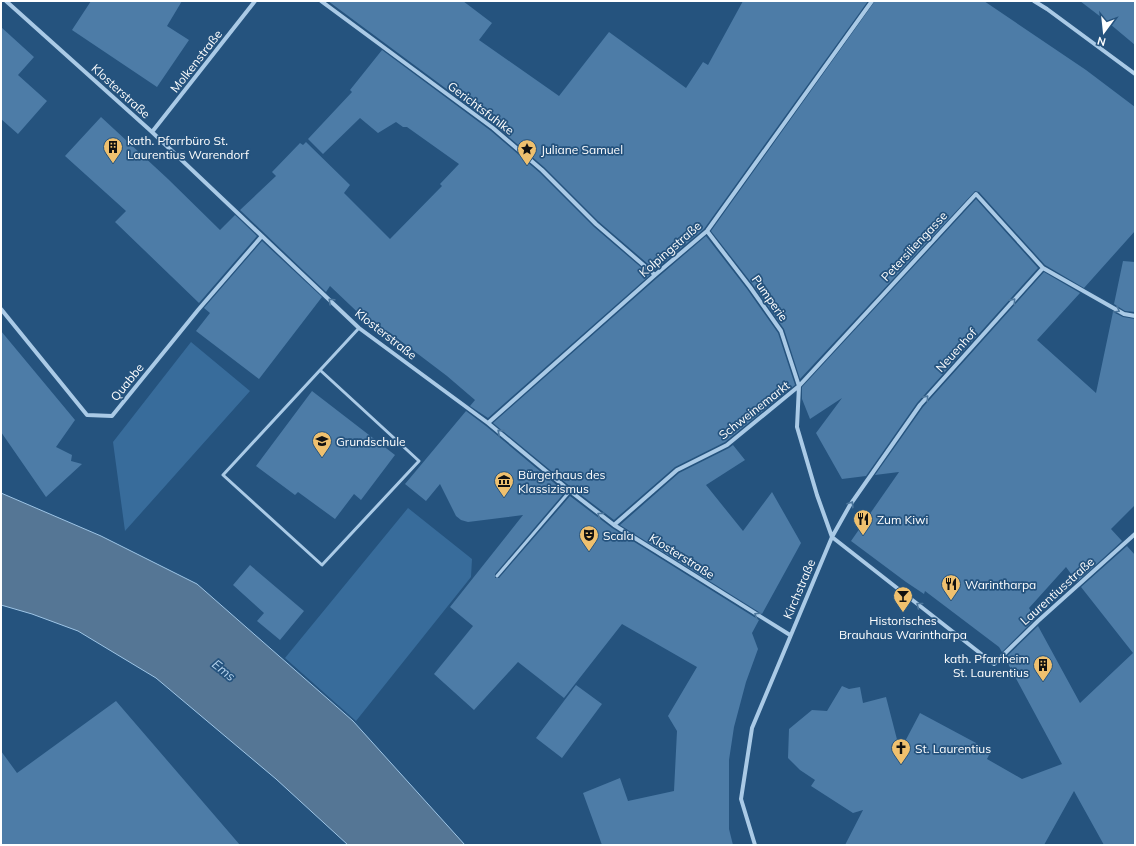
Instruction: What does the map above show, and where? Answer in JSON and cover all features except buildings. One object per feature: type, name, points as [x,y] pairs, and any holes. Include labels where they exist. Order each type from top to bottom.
[{"type":"street","name":"Klosterstraße","points":[[6,1],[152,132],[359,328],[488,423],[570,491],[614,525],[790,635]]},
{"type":"street","name":"Molkenstraße","points":[[152,132],[255,1]]},
{"type":"street","name":"Gerichtsfuhlke","points":[[321,1],[493,128],[542,170],[596,224],[655,275]]},
{"type":"street","name":"Kolpingstraße","points":[[488,423],[655,275],[708,231],[872,1]]},
{"type":"street","points":[[1034,1],[1135,74]]},
{"type":"street","name":"Petersiliengasse","points":[[799,386],[976,194],[1043,268]]},
{"type":"street","name":"Pumperie","points":[[708,231],[781,331],[799,386]]},
{"type":"street","name":"Quabbe","points":[[1,309],[87,415],[112,416],[198,310],[262,236]]},
{"type":"street","points":[[1043,268],[1124,314],[1135,316]]},
{"type":"street","name":"Neuenhof","points":[[832,537],[850,505],[920,405],[1043,268]]},
{"type":"street","name":"Schweinemarkt","points":[[614,525],[677,470],[727,445],[799,386]]},
{"type":"street","name":"Schweinemarkt","points":[[799,386],[797,427],[817,495],[832,537]]},
{"type":"street","name":"Laurentiusstraße","points":[[832,537],[994,664],[1038,621],[1135,534]]},
{"type":"street","name":"Kirchstraße","points":[[755,845],[741,799],[752,728],[832,537]]},
{"type":"lane","points":[[320,370],[419,461],[322,565],[223,474],[359,328]]},
{"type":"lane","points":[[497,576],[570,491]]},
{"type":"shaded area","points":[[191,342],[250,391],[125,531],[113,442]]},
{"type":"shaded area","points":[[408,508],[472,559],[471,577],[356,721],[285,658]]},
{"type":"water","name":"Ems","points":[[1,493],[101,536],[197,584],[353,721],[465,845],[348,845],[276,779],[156,678],[78,631],[32,614],[1,605]]},
{"type":"place","name":"kath. Pfarrbüro St. Laurentius Warendorf","points":[[113,164]]},
{"type":"place","name":"Juliane Samuel","points":[[527,166]]},
{"type":"place","name":"Grundschule","points":[[322,458]]},
{"type":"place","name":"Bürgerhaus des Klassizismus","points":[[504,498]]},
{"type":"place","name":"Zum Kiwi","points":[[863,536]]},
{"type":"place","name":"Scala","points":[[589,552]]},
{"type":"place","name":"Warintharpa","points":[[951,601]]},
{"type":"place","name":"Historisches Brauhaus Warintharpa","points":[[903,613]]},
{"type":"place","name":"kath. Pfarrheim St. Laurentius","points":[[1043,682]]},
{"type":"place","name":"St. Laurentius","points":[[901,765]]}]
